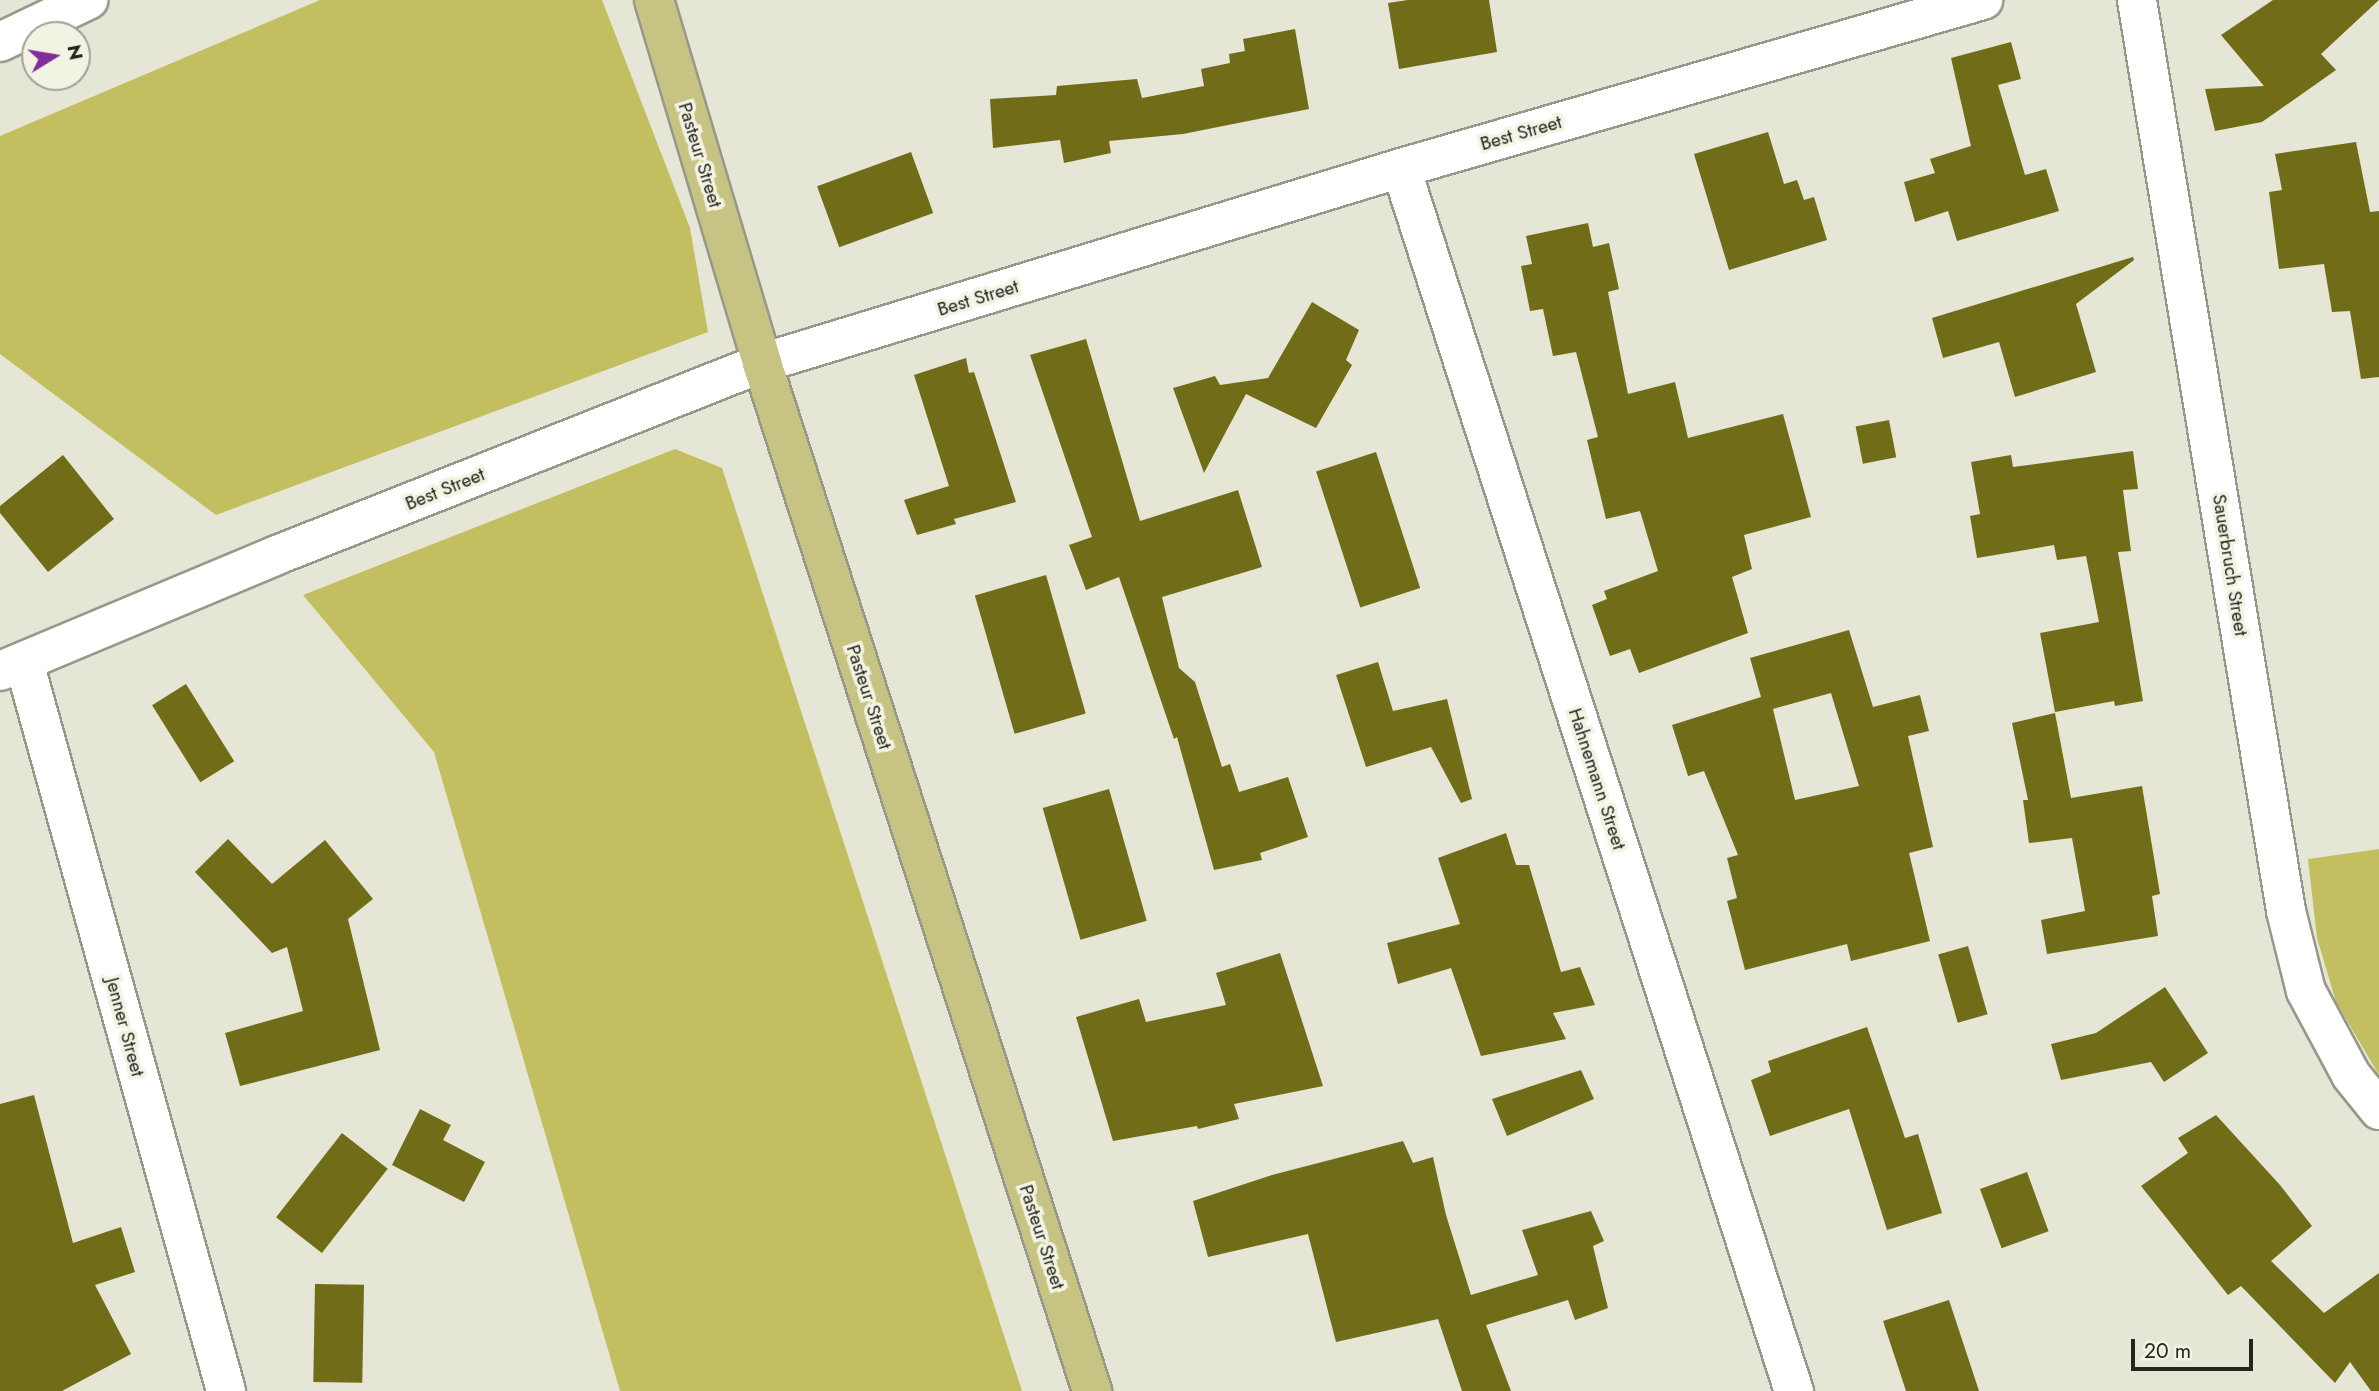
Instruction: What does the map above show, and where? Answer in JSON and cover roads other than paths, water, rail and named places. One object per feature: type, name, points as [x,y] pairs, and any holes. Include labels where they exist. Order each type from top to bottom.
[{"type":"main road","name":"Pasteur Street","points":[[654,0],[762,363],[1092,1391]]},
{"type":"street","points":[[0,42],[88,0]]},
{"type":"street","name":"Best Street","points":[[12,667],[277,555],[762,363],[1401,168],[1983,0]]},
{"type":"street","name":"Sauerbruch Street","points":[[2137,0],[2286,911],[2306,991],[2351,1075],[2379,1110]]},
{"type":"street","name":"Hahnemann Street","points":[[1401,168],[1794,1391]]},
{"type":"street","name":"Jenner Street","points":[[12,667],[217,1387]]}]
